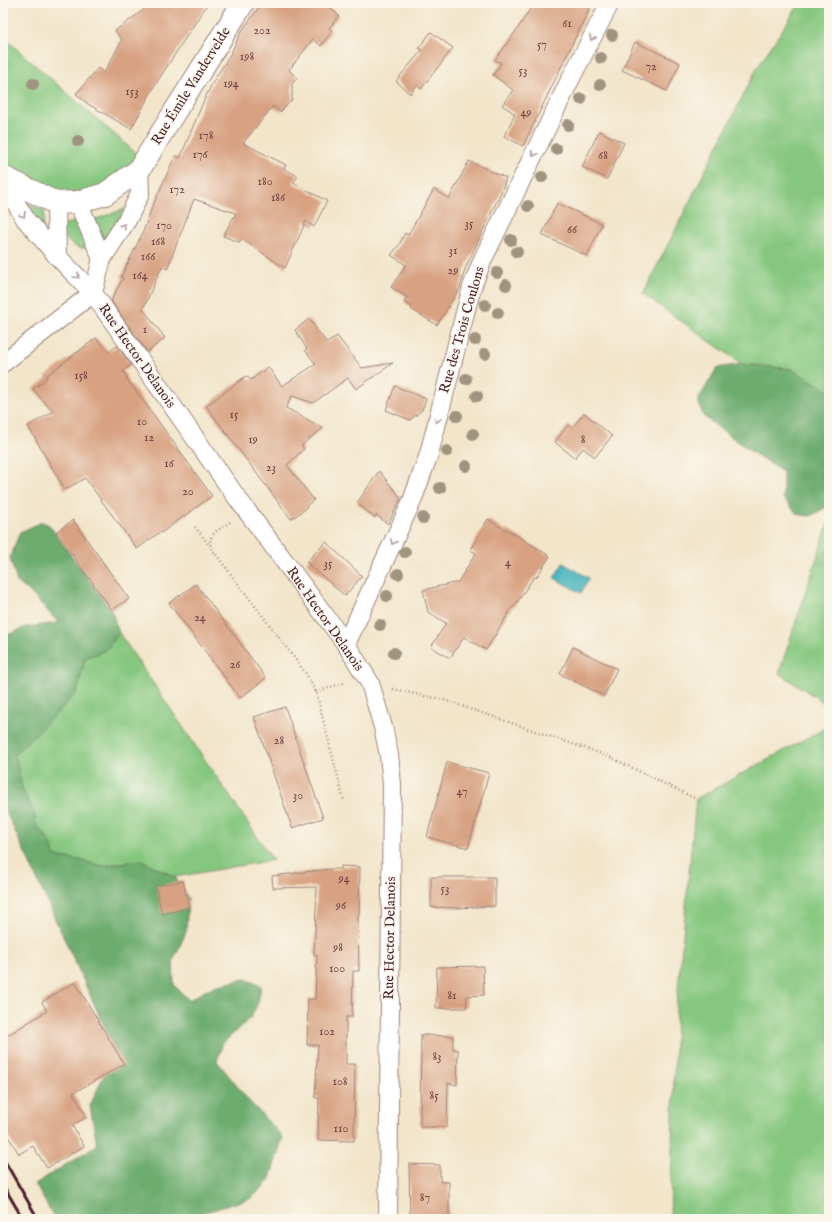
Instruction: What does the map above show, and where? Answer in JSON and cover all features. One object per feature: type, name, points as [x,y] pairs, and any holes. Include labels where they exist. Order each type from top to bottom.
[{"type":"main road","name":"Rue Émile Vandervelde","points":[[3,177],[56,203],[78,202],[105,194],[139,170],[243,3]]},
{"type":"street","name":"Rue des Trois Coulons","points":[[346,644],[412,501],[429,454],[473,284],[483,259],[571,78],[610,3]]},
{"type":"street","points":[[3,363],[92,293],[102,259],[127,220],[140,194],[139,170]]},
{"type":"street","name":"Rue Hector Delanois","points":[[3,182],[26,220],[92,293],[246,511],[346,644],[367,680],[383,728],[389,755],[392,784],[388,1219]]},
{"type":"street","points":[[78,202],[102,259]]},
{"type":"street","points":[[56,203],[57,256]]},
{"type":"path","points":[[211,548],[210,539],[215,532],[246,511]]},
{"type":"path","points":[[195,527],[306,672],[316,692],[344,801]]},
{"type":"path","points":[[316,692],[367,680],[447,701],[608,756],[696,799]]},
{"type":"green space","points":[[800,3],[829,3],[829,391],[791,369],[742,364],[643,294],[757,68]]},
{"type":"green space","points":[[3,37],[145,161],[78,202],[3,177]]},
{"type":"green space","points":[[20,200],[45,211],[42,231]]},
{"type":"green space","points":[[125,209],[104,246],[93,220]]},
{"type":"green space","points":[[74,222],[83,234],[87,248],[79,248],[75,246],[61,233],[65,224]]},
{"type":"green space","points":[[742,364],[791,369],[829,391],[829,506],[810,516],[797,514],[783,498],[783,472],[752,452],[703,416],[698,400],[717,368]]},
{"type":"green space","points":[[829,521],[829,706],[779,673]]},
{"type":"green space","points":[[42,522],[49,525],[112,612],[119,633],[106,650],[85,658],[77,692],[15,754],[22,788],[34,813],[36,825],[51,843],[54,856],[102,866],[141,860],[175,877],[188,898],[186,932],[173,961],[174,985],[189,1000],[214,986],[245,979],[261,986],[258,1003],[251,1017],[223,1043],[217,1061],[248,1100],[283,1137],[269,1181],[252,1198],[199,1214],[188,1219],[55,1219],[35,1184],[97,1145],[90,1106],[102,1079],[119,1058],[3,805],[3,637],[26,627],[59,623],[30,592],[17,582],[10,558],[20,532]]},
{"type":"green space","points":[[119,633],[273,860],[175,877],[141,860],[102,866],[79,860],[53,856],[51,843],[36,825],[34,813],[22,788],[14,754],[77,692],[85,658],[106,650]]},
{"type":"green space","points":[[829,726],[829,1219],[670,1219],[676,1009],[696,799]]},
{"type":"water","points":[[563,563],[589,578],[581,593],[554,578]]},
{"type":"building","points":[[153,3],[208,3],[155,85],[131,129],[88,104],[76,94],[98,68],[104,73],[122,40],[115,31]]},
{"type":"building","points":[[262,3],[325,3],[339,16],[329,28],[332,31],[321,46],[313,39],[289,70],[297,78],[292,84],[292,100],[280,112],[273,106],[243,143],[286,165],[284,169],[298,176],[293,183],[327,201],[314,227],[306,221],[285,268],[242,239],[239,242],[223,236],[236,213],[194,199],[167,269],[162,266],[143,309],[165,338],[147,352],[112,302],[112,299],[123,278],[121,277],[143,232],[175,156],[180,158],[213,82],[231,53],[241,32]]},
{"type":"building","points":[[534,3],[592,3],[523,146],[504,136],[515,114],[502,105],[513,90],[493,75],[501,63],[495,60]]},
{"type":"building","points":[[431,32],[453,48],[421,89],[417,85],[410,94],[396,81],[422,50],[419,48]]},
{"type":"building","points":[[635,42],[680,63],[667,91],[622,70]]},
{"type":"building","points":[[599,131],[624,143],[607,179],[582,167]]},
{"type":"building","points":[[469,161],[506,178],[503,188],[465,269],[460,288],[437,325],[411,309],[412,307],[404,302],[407,297],[391,287],[406,265],[391,255],[399,245],[405,233],[408,235],[434,189],[449,199]]},
{"type":"building","points":[[557,203],[602,224],[587,256],[542,235]]},
{"type":"building","points":[[309,319],[327,343],[337,336],[362,368],[393,363],[356,389],[348,378],[313,403],[292,396],[286,408],[323,428],[302,445],[304,449],[287,465],[314,500],[306,506],[307,508],[291,519],[206,406],[246,376],[251,380],[268,367],[282,386],[316,364],[305,350],[307,349],[295,330]]},
{"type":"building","points":[[96,338],[109,352],[117,346],[131,365],[123,371],[127,377],[126,378],[212,496],[137,549],[85,478],[65,490],[28,426],[53,412],[33,389],[47,378],[46,376]]},
{"type":"building","points":[[395,386],[426,399],[422,410],[410,420],[386,410]]},
{"type":"building","points":[[584,413],[612,436],[595,457],[583,448],[575,458],[555,442],[568,425],[572,428]]},
{"type":"building","points":[[379,471],[401,498],[388,524],[376,515],[375,518],[357,503]]},
{"type":"building","points":[[488,519],[550,556],[536,578],[534,577],[514,607],[513,606],[486,650],[464,637],[450,658],[431,647],[446,623],[428,612],[423,590],[458,582],[476,553],[470,550]]},
{"type":"building","points":[[73,520],[129,599],[112,610],[56,532]]},
{"type":"building","points":[[326,542],[362,576],[345,596],[306,562]]},
{"type":"building","points":[[196,584],[266,678],[240,698],[169,603]]},
{"type":"building","points":[[573,647],[617,669],[604,696],[560,674]]},
{"type":"building","points":[[285,707],[323,818],[292,828],[254,717]]},
{"type":"building","points":[[447,762],[489,773],[468,848],[427,837]]},
{"type":"building","points":[[341,866],[360,867],[358,915],[359,971],[353,971],[352,1017],[346,1017],[346,1064],[355,1064],[354,1141],[318,1140],[319,1098],[315,1098],[318,1045],[307,1045],[308,999],[315,999],[317,955],[314,955],[317,887],[273,888],[272,876],[329,869],[341,869]]},
{"type":"building","points":[[431,877],[495,877],[495,906],[458,908],[431,907]]},
{"type":"building","points":[[183,881],[189,908],[162,914],[156,886]]},
{"type":"building","points":[[483,966],[484,995],[467,996],[466,1008],[436,1008],[437,967]]},
{"type":"building","points":[[75,982],[124,1064],[73,1093],[87,1117],[72,1125],[84,1146],[47,1168],[33,1146],[19,1154],[3,1128],[3,1038],[47,1011],[42,1002]]},
{"type":"building","points":[[421,1035],[453,1036],[453,1049],[458,1050],[457,1085],[448,1083],[447,1127],[420,1127]]},
{"type":"building","points":[[409,1164],[440,1165],[440,1182],[449,1182],[449,1219],[410,1219]]},
{"type":"railway","points":[[3,1158],[38,1219]]},
{"type":"railway","points":[[3,1185],[23,1219]]}]
